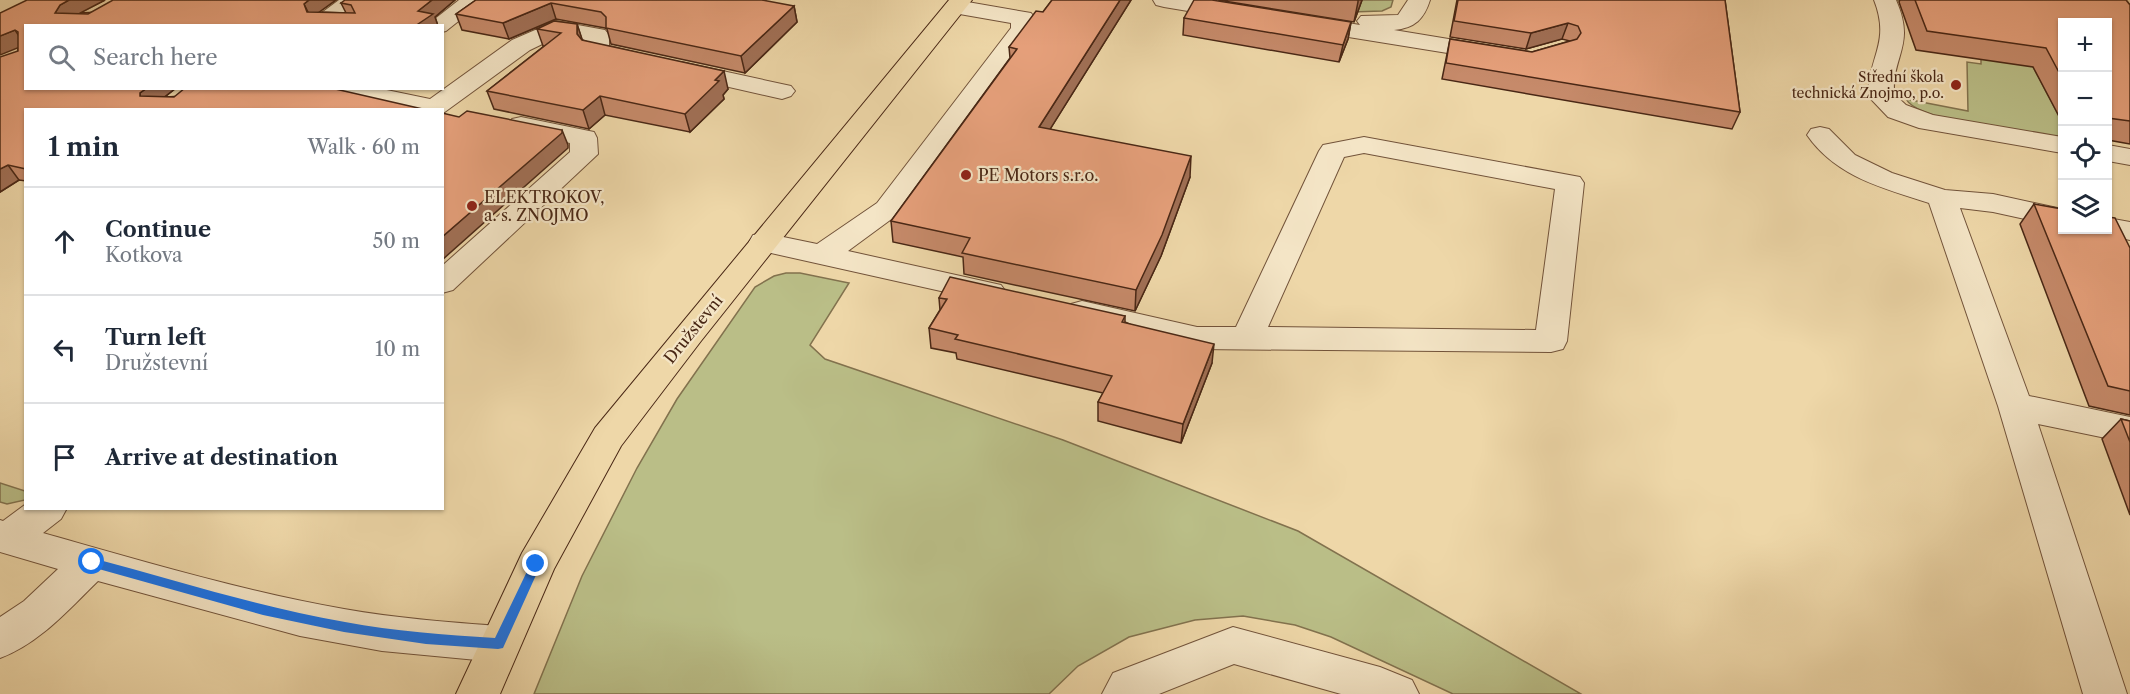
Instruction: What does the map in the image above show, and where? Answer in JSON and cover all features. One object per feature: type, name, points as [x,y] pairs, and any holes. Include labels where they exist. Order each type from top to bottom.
[{"type":"main road","name":"Družstevní","points":[[478,694],[498,644],[536,564],[608,437],[959,3]]},
{"type":"street","points":[[340,24],[324,20],[355,0]]},
{"type":"street","points":[[441,24],[474,0]]},
{"type":"street","points":[[1164,0],[1357,21],[1403,23],[1415,15],[1419,0]]},
{"type":"street","points":[[1885,0],[1893,24],[1891,54],[1880,76],[1881,96],[1897,111],[1928,122],[2058,144]]},
{"type":"street","points":[[822,254],[887,208],[1023,29],[1023,18],[959,3]]},
{"type":"street","points":[[1264,10],[1515,57]]},
{"type":"street","points":[[355,90],[384,93],[423,107],[520,45],[556,28],[597,35],[597,51],[783,91]]},
{"type":"street","points":[[444,111],[584,138],[584,154],[444,281]]},
{"type":"street","points":[[1820,135],[1845,161],[1882,179],[1942,198],[1994,203],[2058,217]]},
{"type":"street","points":[[1057,307],[1197,338],[1551,341],[1570,183],[1364,145],[1333,151],[1247,338]]},
{"type":"street","points":[[2112,154],[2130,157]]},
{"type":"street","points":[[1942,198],[2015,405],[2105,694]]},
{"type":"street","points":[[2112,228],[2130,231]]},
{"type":"street","points":[[764,242],[1022,299]]},
{"type":"street","points":[[2015,405],[2130,430]]},
{"type":"street","points":[[5,537],[45,510]]},
{"type":"street","points":[[5,537],[263,610],[344,627],[426,639],[498,644]]},
{"type":"street","points":[[0,640],[38,613],[92,562]]},
{"type":"street","points":[[1124,694],[1128,687],[1233,645],[1380,686],[1397,694]]},
{"type":"green space","points":[[1362,0],[1393,0],[1391,7],[1382,11],[1352,12]]},
{"type":"green space","points":[[1894,0],[1998,0],[2058,114],[2058,137],[1953,121],[1932,115],[1915,107],[1906,99],[1968,111],[1967,62],[1981,64],[1981,59],[1964,10]]},
{"type":"green space","points":[[800,273],[849,283],[810,345],[825,359],[1063,440],[1298,531],[1581,694],[1453,694],[1331,637],[1295,625],[1243,616],[1195,620],[1129,637],[1078,666],[1049,694],[534,694],[582,576],[637,468],[677,399],[755,287],[774,276]]},
{"type":"green space","points":[[0,483],[24,491],[24,500],[7,504],[0,502]]},
{"type":"building","points":[[27,0],[69,0],[60,5],[55,13],[88,14],[113,0],[309,0],[304,4],[307,12],[355,13],[351,5],[341,3],[345,0],[432,0],[418,11],[433,14],[418,24],[24,24],[24,90],[144,90],[140,96],[174,97],[183,90],[340,90],[418,108],[24,108],[24,169],[8,165],[0,169],[0,57],[18,51],[18,32],[15,30],[0,36],[0,13]]},
{"type":"building","points":[[476,0],[762,0],[794,6],[741,56],[606,28],[606,17],[601,12],[551,3],[503,23],[456,14]]},
{"type":"building","points":[[1052,0],[1120,0],[1039,127],[1191,156],[1162,235],[1136,290],[962,253],[970,238],[891,221],[1017,49],[1009,47],[1036,11],[1043,12]]},
{"type":"building","points":[[1194,0],[1212,0],[1351,22],[1343,45],[1184,18]]},
{"type":"building","points":[[1458,0],[1725,0],[1740,112],[1446,63],[1450,39],[1532,52],[1577,39],[1581,33],[1578,26],[1568,23],[1531,33],[1454,21]]},
{"type":"building","points":[[1915,0],[2126,0],[2130,5],[2130,121],[2112,119],[2112,18],[2058,18],[2058,70],[2046,48],[1927,31]]},
{"type":"building","points":[[554,21],[577,24],[577,34],[582,40],[724,71],[715,80],[719,81],[685,114],[600,96],[583,110],[487,91],[561,33],[537,29]]},
{"type":"building","name":"ELEKTROKOV, a. s. ZNOJMO","points":[[467,111],[562,130],[562,133],[444,235],[444,113],[459,117]]},
{"type":"building","points":[[2034,204],[2058,208],[2058,234],[2112,234],[2112,218],[2115,218],[2130,248],[2130,391],[2108,386]]},
{"type":"building","points":[[950,277],[1125,316],[1122,322],[1214,344],[1183,424],[1098,402],[1112,376],[955,339],[958,335],[929,328],[947,299],[939,298]]},
{"type":"building","points":[[2121,419],[2130,421],[2130,442]]},
{"type":"place","name":"Střední škola technická Znojmo, p.o.","points":[[1956,85]]},
{"type":"place","name":"PE Motors s.r.o.","points":[[966,175]]},
{"type":"place","name":"ELEKTROKOV, a. s. ZNOJMO","points":[[472,206]]},
{"type":"route","points":[[92,562],[142,578],[263,610],[344,627],[426,639],[498,644],[536,564]]}]
